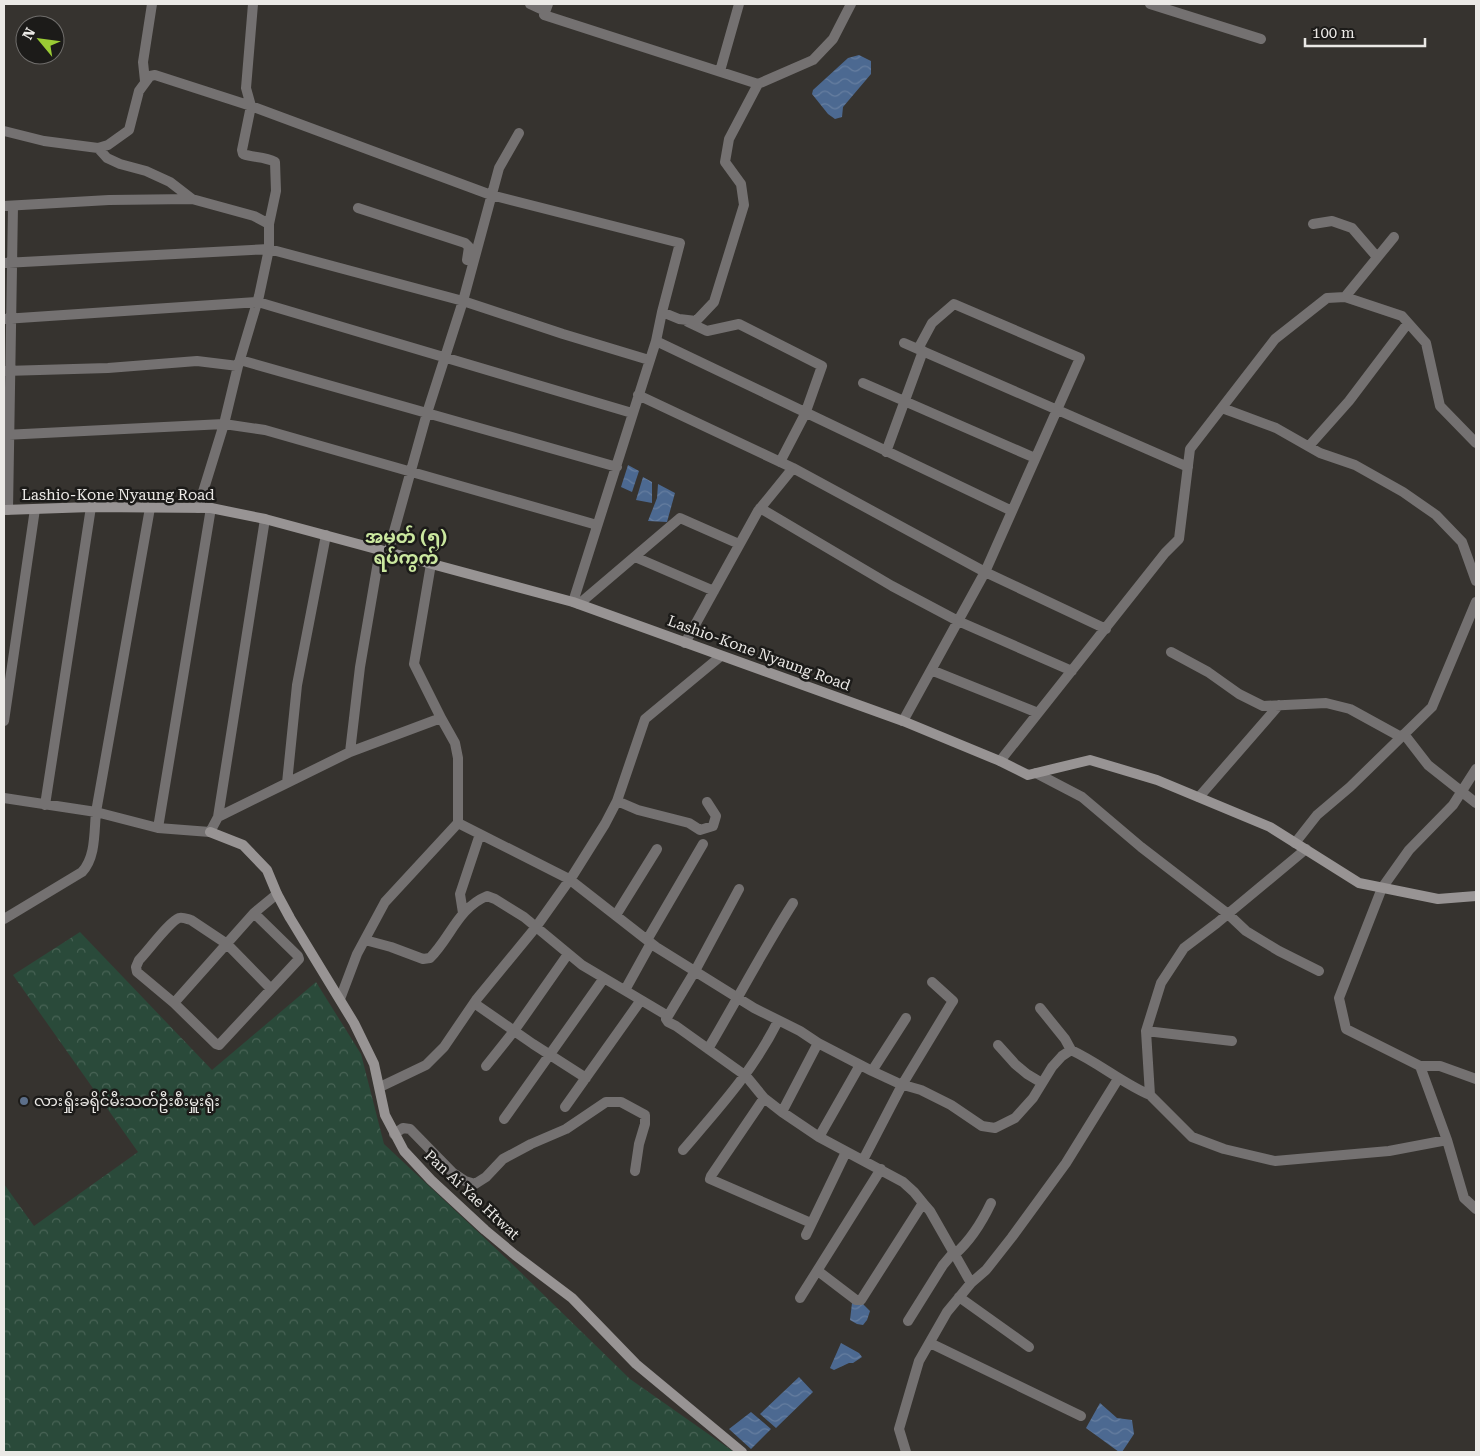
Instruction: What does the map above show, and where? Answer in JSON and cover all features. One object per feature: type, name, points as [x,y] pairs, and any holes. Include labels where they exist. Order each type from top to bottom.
[{"type":"main road","name":"Lashio-Kone Nyaung Road","points":[[6,510],[91,507],[211,508],[326,535],[576,603],[903,721],[1000,761],[1028,775],[1090,760],[1157,780],[1270,827],[1359,883],[1438,898],[1476,896]]},
{"type":"main road","name":"Pan Ai Yae Htwat","points":[[210,832],[243,845],[267,870],[277,894],[340,999],[374,1064],[385,1115],[404,1152],[485,1230],[572,1298],[636,1364],[742,1452]]},
{"type":"street","points":[[145,81],[143,62],[152,4]]},
{"type":"street","points":[[198,508],[258,302],[269,249],[269,224],[276,191],[275,162],[262,157],[248,156],[243,154],[242,150],[251,106],[246,88],[253,4]]},
{"type":"street","points":[[530,4],[547,7],[544,15],[758,84]]},
{"type":"street","points":[[720,71],[739,4]]},
{"type":"street","points":[[679,318],[696,321],[714,302],[744,205],[741,184],[725,162],[729,139],[758,84],[813,60],[833,39],[851,4]]},
{"type":"street","points":[[1150,4],[1261,40]]},
{"type":"street","points":[[4,131],[44,141],[98,148],[108,145],[129,130],[139,91],[145,81],[150,76],[155,75],[251,106],[491,195],[680,243],[656,342],[597,526],[576,603]]},
{"type":"street","points":[[350,752],[360,667],[384,552],[411,472],[427,413],[463,301],[499,168],[519,133]]},
{"type":"street","points":[[98,148],[107,158],[120,164],[146,171],[170,182],[192,199]]},
{"type":"street","points":[[6,510],[9,206],[109,200],[192,199],[254,216],[269,224]]},
{"type":"street","points":[[358,208],[465,243],[470,247],[462,284],[463,301]]},
{"type":"street","points":[[1313,224],[1332,221],[1352,228],[1377,257]]},
{"type":"street","points":[[1345,296],[1394,237]]},
{"type":"street","points":[[8,263],[269,249],[463,301],[649,360]]},
{"type":"street","points":[[1000,761],[1165,553],[1179,539],[1190,449],[1275,339],[1326,298],[1345,296],[1402,316],[1426,343],[1440,406],[1476,444]]},
{"type":"street","points":[[7,319],[258,302],[632,413]]},
{"type":"street","points":[[886,452],[920,350],[932,323],[954,304],[1080,358],[985,572],[903,721]]},
{"type":"street","points":[[662,312],[707,331],[739,324],[822,366],[805,414],[780,462]]},
{"type":"street","points":[[1309,446],[1349,401],[1408,323]]},
{"type":"street","points":[[656,342],[765,392],[805,414],[1012,511]]},
{"type":"street","points":[[904,343],[1188,467]]},
{"type":"street","points":[[7,371],[108,368],[197,361],[239,363],[427,413],[617,467]]},
{"type":"street","points":[[863,383],[1035,458]]},
{"type":"street","points":[[638,395],[793,468],[985,572],[1106,629]]},
{"type":"street","points":[[1222,408],[1276,428],[1320,453],[1355,465],[1403,492],[1436,515],[1462,542],[1476,581]]},
{"type":"street","points":[[7,435],[224,424],[265,430],[597,526]]},
{"type":"street","points":[[685,643],[760,508],[793,468]]},
{"type":"street","points":[[45,805],[91,507]]},
{"type":"street","points":[[4,919],[82,872],[87,867],[91,858],[96,812],[150,508]]},
{"type":"street","points":[[158,828],[211,508]]},
{"type":"street","points":[[760,508],[892,586],[958,621],[1072,671]]},
{"type":"street","points":[[4,721],[35,509]]},
{"type":"street","points":[[576,603],[635,557],[680,518],[740,544]]},
{"type":"street","points":[[4,798],[96,812],[158,828],[210,832],[218,817],[266,520]]},
{"type":"street","points":[[287,783],[297,685],[326,535]]},
{"type":"street","points":[[635,557],[714,590]]},
{"type":"street","points":[[340,999],[357,954],[385,902],[458,823],[458,758],[455,743],[414,664],[431,564]]},
{"type":"street","points":[[1295,843],[1317,815],[1350,787],[1432,706],[1476,602]]},
{"type":"street","points":[[1171,652],[1208,672],[1239,694],[1263,706],[1326,703],[1350,709],[1402,735],[1428,765],[1476,803]]},
{"type":"street","points":[[380,1087],[426,1065],[444,1047],[474,1003],[536,927],[605,824],[617,801],[645,719],[721,656]]},
{"type":"street","points":[[931,670],[1038,713]]},
{"type":"street","points":[[1199,797],[1279,705]]},
{"type":"street","points":[[218,817],[350,752],[441,718]]},
{"type":"street","points":[[1476,769],[1453,805],[1409,850],[1382,888],[1340,998],[1346,1029],[1420,1066],[1440,1066],[1476,1079]]},
{"type":"street","points":[[1036,773],[1082,797],[1141,847],[1228,914],[1246,931],[1319,971]]},
{"type":"street","points":[[617,801],[638,810],[689,823],[700,830],[713,826],[716,816],[707,802]]},
{"type":"street","points":[[458,823],[569,880],[649,941],[754,1008],[872,1071],[902,1085],[921,1090],[950,1104],[982,1126],[994,1128],[1015,1118],[1033,1098],[1052,1067],[1062,1056],[1071,1050]]},
{"type":"street","points":[[463,912],[460,894],[480,834]]},
{"type":"street","points":[[625,990],[649,941],[704,844]]},
{"type":"street","points":[[616,915],[657,849]]},
{"type":"street","points":[[1150,1096],[1146,1031],[1161,982],[1184,948],[1306,849]]},
{"type":"street","points":[[739,889],[695,971],[666,1019],[746,1076],[764,1098],[782,1112],[820,1137],[903,1182],[930,1211],[972,1283]]},
{"type":"street","points":[[174,1003],[254,913],[277,894]]},
{"type":"street","points":[[366,940],[423,959],[430,958],[463,912],[476,901],[487,896],[502,903],[536,927],[582,966],[668,1016]]},
{"type":"street","points":[[708,1048],[770,938],[793,903]]},
{"type":"street","points":[[254,913],[299,959],[220,1045],[216,1044],[174,1003],[138,972],[136,967],[172,924],[178,918],[185,918],[227,944],[271,989]]},
{"type":"street","points":[[486,1066],[514,1031],[568,954]]},
{"type":"street","points":[[504,1119],[604,978]]},
{"type":"street","points":[[863,1160],[902,1085],[953,1000],[932,982]]},
{"type":"street","points":[[565,1107],[641,1000]]},
{"type":"street","points":[[474,1003],[586,1078]]},
{"type":"street","points":[[1040,1008],[1065,1039],[1071,1050],[1131,1087],[1150,1096],[1192,1136],[1224,1149],[1275,1160],[1390,1151],[1447,1140]]},
{"type":"street","points":[[872,1071],[906,1018]]},
{"type":"street","points":[[683,1150],[746,1076],[778,1021]]},
{"type":"street","points":[[1146,1031],[1232,1041]]},
{"type":"street","points":[[782,1112],[818,1043]]},
{"type":"street","points":[[998,1045],[1015,1064],[1042,1083]]},
{"type":"street","points":[[820,1137],[860,1064]]},
{"type":"street","points":[[1420,1066],[1447,1140],[1464,1198],[1476,1208]]},
{"type":"street","points":[[906,1452],[899,1429],[919,1360],[947,1312],[986,1270],[1066,1163],[1118,1078]]},
{"type":"street","points":[[764,1098],[710,1179],[811,1223]]},
{"type":"street","points":[[394,1134],[403,1128],[410,1129],[454,1173],[465,1181],[475,1184],[486,1177],[503,1158],[566,1129],[606,1102],[621,1102],[644,1116],[645,1124],[639,1144],[635,1171]]},
{"type":"street","points":[[806,1235],[846,1152]]},
{"type":"street","points":[[800,1298],[881,1169]]},
{"type":"street","points":[[818,1271],[856,1300],[862,1300],[923,1203]]},
{"type":"street","points":[[908,1321],[943,1266],[954,1253],[965,1245],[984,1218],[991,1203]]},
{"type":"street","points":[[959,1298],[1029,1347]]},
{"type":"street","points":[[930,1343],[1081,1416]]},
{"type":"green space","points":[[80,932],[212,1070],[316,982],[361,1054],[384,1144],[508,1260],[630,1379],[734,1452],[4,1452],[4,1184],[34,1226],[138,1152],[13,975]]},
{"type":"water","points":[[859,55],[871,61],[871,74],[843,107],[842,117],[835,119],[828,114],[812,94],[813,90],[848,58]]},
{"type":"water","points":[[628,465],[639,471],[632,492],[621,487]]},
{"type":"water","points":[[643,477],[652,482],[652,503],[636,500]]},
{"type":"water","points":[[658,484],[675,493],[667,522],[648,521],[657,498]]},
{"type":"water","points":[[852,1303],[863,1304],[870,1311],[863,1325],[850,1320]]},
{"type":"water","points":[[841,1343],[859,1353],[862,1357],[853,1363],[834,1370],[830,1368]]},
{"type":"water","points":[[799,1377],[813,1392],[776,1428],[760,1414]]},
{"type":"water","points":[[1100,1403],[1117,1418],[1132,1420],[1134,1434],[1122,1452],[1119,1452],[1086,1428]]},
{"type":"water","points":[[751,1412],[771,1429],[751,1449],[729,1429]]},
{"type":"place","name":"လားရှိုးခရိုင်မီးသတ်ဦးစီးမှူးရုံး","points":[[24,1101]]},
{"type":"district","name":"အမှတ် (၅) ရပ်ကွက်","points":[[406,546]]}]
